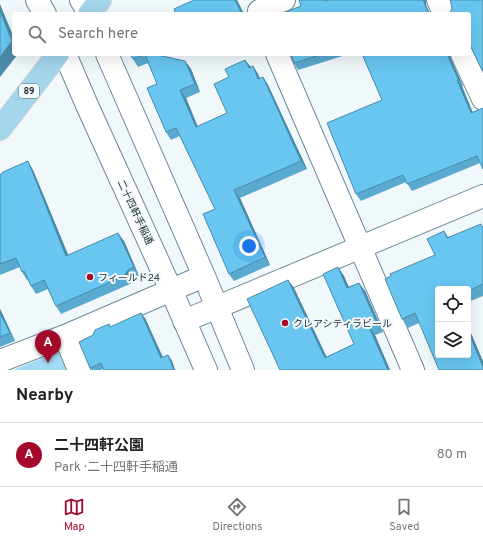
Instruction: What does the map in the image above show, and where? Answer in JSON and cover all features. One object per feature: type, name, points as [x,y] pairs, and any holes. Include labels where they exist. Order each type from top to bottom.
[{"type":"main road","name":"89","points":[[0,129],[56,56]]},
{"type":"street","points":[[37,0],[44,12]]},
{"type":"street","points":[[257,8],[284,0]]},
{"type":"street","points":[[438,0],[443,12]]},
{"type":"street","name":"二十四軒手稲通","points":[[66,56],[206,370]]},
{"type":"street","points":[[108,56],[204,276],[243,370]]},
{"type":"street","points":[[278,56],[413,370]]},
{"type":"street","points":[[463,56],[483,99]]},
{"type":"street","points":[[184,321],[483,196]]},
{"type":"street","points":[[0,362],[65,336],[204,276]]},
{"type":"street","points":[[65,336],[79,370]]},
{"type":"shaded area","points":[[58,352],[64,356],[70,370],[13,370]]},
{"type":"building","points":[[194,0],[235,0],[241,12],[175,12],[174,9]]},
{"type":"building","points":[[299,0],[423,0],[428,12],[285,12],[301,6]]},
{"type":"building","points":[[450,0],[483,0],[483,70],[471,47],[471,12],[450,12],[452,9]]},
{"type":"building","points":[[0,11],[12,41],[0,57]]},
{"type":"building","points":[[131,56],[140,56],[133,59]]},
{"type":"building","points":[[146,56],[162,56],[185,61],[195,84],[180,90],[196,127],[227,113],[214,84],[229,77],[225,69],[245,60],[249,68],[253,66],[258,79],[263,77],[301,161],[234,190],[265,257],[229,274],[203,214],[215,209],[176,128],[166,132],[147,88],[157,84]]},
{"type":"building","points":[[292,56],[317,56],[294,63]]},
{"type":"building","points":[[363,56],[448,56],[471,113],[483,108],[483,169],[477,156],[407,184],[403,175],[356,194],[327,123],[382,100]]},
{"type":"building","points":[[28,161],[66,256],[118,233],[134,267],[128,270],[124,276],[56,306],[44,280],[31,286],[24,271],[22,272],[16,258],[0,264],[0,175],[3,172]]},
{"type":"building","points":[[481,224],[483,228],[483,284],[471,290],[471,286],[435,286],[435,358],[471,358],[471,338],[483,370],[439,370],[415,313],[402,319],[385,279],[391,276],[390,274],[435,255],[427,239],[444,231],[447,238]]},
{"type":"building","points":[[338,267],[347,288],[359,283],[377,323],[369,327],[388,370],[280,370],[247,299],[288,280],[325,358],[354,344],[323,274]]},
{"type":"building","points":[[0,313],[10,333],[0,337]]},
{"type":"building","points":[[141,313],[161,358],[168,355],[174,370],[104,370],[101,363],[90,368],[79,342],[93,335],[95,330],[109,324],[110,327]]},
{"type":"place","name":"フィールド24","points":[[90,277]]},
{"type":"place","name":"クレアシティラビール","points":[[285,323]]},
{"type":"place","name":"二十四軒公園","points":[[48,363]]}]
